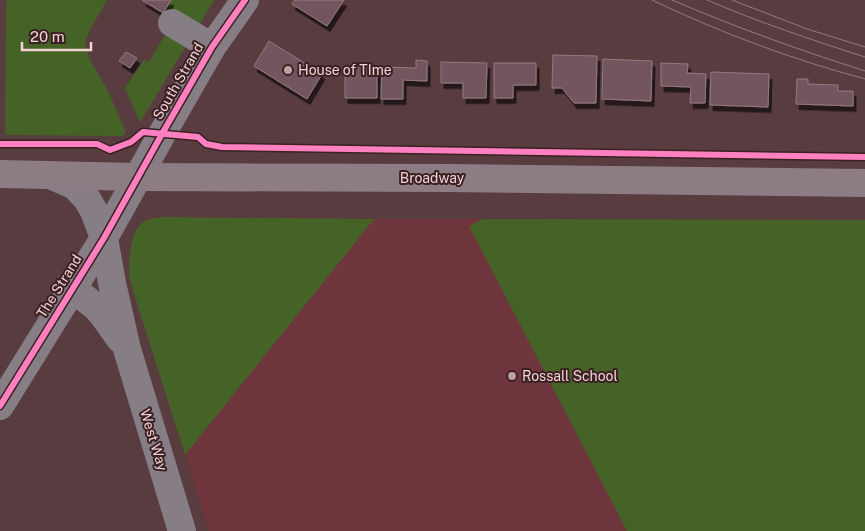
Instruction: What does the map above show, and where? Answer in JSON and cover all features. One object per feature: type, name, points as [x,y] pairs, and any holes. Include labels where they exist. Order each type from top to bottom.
[{"type":"main road","name":"Broadway","points":[[0,174],[137,177],[449,178],[865,183]]},
{"type":"street","name":"South Strand","points":[[137,177],[212,47],[245,0]]},
{"type":"street","points":[[172,22],[212,47]]},
{"type":"street","points":[[50,174],[75,186],[87,200],[94,211],[104,238]]},
{"type":"street","name":"The Strand","points":[[0,406],[104,238],[137,177]]},
{"type":"street","name":"West Way","points":[[104,238],[127,349],[182,531]]},
{"type":"street","name":"West Way","points":[[72,288],[104,315],[127,349]]},
{"type":"shaded area","name":"Rossall School","points":[[161,217],[865,220],[865,531],[209,531],[129,278],[131,246],[136,232],[142,223],[149,219]]},
{"type":"green space","points":[[7,0],[107,0],[85,41],[89,58],[108,91],[125,130],[122,136],[5,135]]},
{"type":"green space","points":[[171,0],[214,0],[195,33],[163,13]]},
{"type":"green space","points":[[170,26],[190,39],[140,123],[125,88],[144,60],[149,62]]},
{"type":"green space","points":[[161,217],[374,219],[185,455],[129,278],[129,264],[134,234],[142,223]]},
{"type":"green space","points":[[483,219],[865,220],[865,531],[627,531],[469,226]]},
{"type":"building","points":[[142,0],[171,0],[163,13]]},
{"type":"building","points":[[295,0],[344,0],[327,26],[292,4]]},
{"type":"building","name":"House of TIme","points":[[269,41],[322,74],[307,99],[254,66]]},
{"type":"building","points":[[126,52],[137,58],[130,68],[119,61]]},
{"type":"building","points":[[553,55],[597,56],[596,103],[574,103],[562,88],[552,88]]},
{"type":"building","points":[[603,59],[652,61],[651,101],[602,99]]},
{"type":"building","points":[[416,60],[427,61],[427,81],[403,80],[403,99],[381,99],[382,67],[416,68]]},
{"type":"building","points":[[441,62],[487,63],[486,98],[463,98],[463,83],[441,83]]},
{"type":"building","points":[[494,63],[536,63],[536,85],[513,85],[513,98],[494,98]]},
{"type":"building","points":[[661,63],[688,64],[687,73],[706,74],[705,103],[690,103],[691,87],[661,86]]},
{"type":"building","points":[[345,67],[377,67],[377,98],[345,98]]},
{"type":"building","points":[[711,72],[769,74],[768,107],[710,105]]},
{"type":"building","points":[[797,79],[808,79],[808,84],[838,85],[838,91],[853,91],[853,106],[796,104]]},
{"type":"tram line","points":[[652,0],[757,44],[810,63],[865,79]]},
{"type":"tram line","points":[[672,0],[767,38],[865,71]]},
{"type":"tram line","points":[[707,0],[746,16],[865,57]]},
{"type":"tram line","points":[[732,0],[807,29],[865,47]]},
{"type":"cycle path","points":[[0,406],[104,238],[212,47],[245,0]]},
{"type":"cycle path","points":[[0,144],[97,144],[110,150],[131,142],[143,132],[198,137],[206,144],[222,147],[865,157]]},
{"type":"place","name":"House of TIme","points":[[288,70]]},
{"type":"place","name":"Rossall School","points":[[512,376]]}]
